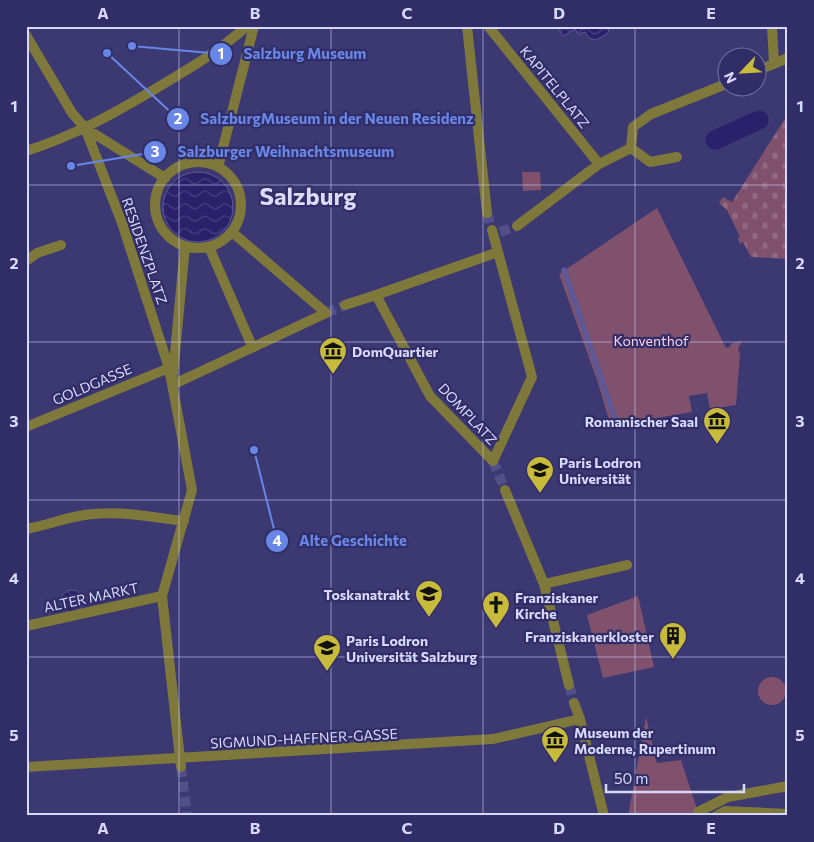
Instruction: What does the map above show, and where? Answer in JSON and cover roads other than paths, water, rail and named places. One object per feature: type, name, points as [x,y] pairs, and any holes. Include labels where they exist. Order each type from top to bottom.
[{"type":"street","points":[[26,151],[61,140],[137,100],[220,50],[247,26]]},
{"type":"street","points":[[218,167],[254,26]]},
{"type":"street","points":[[467,26],[487,213]]},
{"type":"street","name":"KAPITELPLATZ","points":[[488,26],[599,164]]},
{"type":"street","points":[[772,26],[774,64]]},
{"type":"street","name":"RESIDENZPLATZ","points":[[26,36],[72,113],[85,128],[165,178],[156,199],[156,211],[165,233],[185,246],[172,385]]},
{"type":"street","points":[[766,67],[788,58]]},
{"type":"street","points":[[631,148],[632,127],[651,114],[716,88]]},
{"type":"street","name":"RESIDENZPLATZ","points":[[85,128],[122,222],[169,368],[192,490],[184,521]]},
{"type":"street","points":[[517,226],[599,164],[631,148]]},
{"type":"street","points":[[631,148],[650,162],[677,157]]},
{"type":"street","points":[[165,178],[179,167],[192,162],[205,162],[218,167],[229,175],[237,186],[241,199],[241,213],[232,232],[220,243],[209,247],[185,246]]},
{"type":"street","points":[[172,385],[326,313],[232,232]]},
{"type":"street","name":"DOMPLATZ","points":[[376,295],[430,396],[493,461],[532,377],[498,252],[495,232]]},
{"type":"street","points":[[26,261],[37,253],[61,245]]},
{"type":"street","points":[[209,247],[252,346]]},
{"type":"street","points":[[344,305],[498,252]]},
{"type":"street","name":"GOLDGASSE","points":[[26,427],[169,368]]},
{"type":"street","points":[[505,490],[544,584],[569,685]]},
{"type":"street","points":[[26,529],[46,526],[78,516],[107,513],[184,521],[162,596],[180,762]]},
{"type":"street","points":[[544,584],[627,565]]},
{"type":"street","name":"ALTER MARKT","points":[[26,626],[162,596]]},
{"type":"street","points":[[574,703],[580,719],[604,816]]},
{"type":"street","name":"SIGMUND-HAFFNER-GASSE","points":[[26,767],[180,762],[493,739],[580,719]]},
{"type":"street","points":[[701,816],[698,812],[728,797],[788,786]]},
{"type":"street","points":[[716,816],[725,811],[788,814]]},
{"type":"water","points":[[557,26],[610,26],[608,33],[596,40],[589,38],[585,32],[578,34],[575,29],[563,36]]},
{"type":"water","points":[[205,172],[218,178],[227,187],[231,193],[233,207],[231,221],[223,232],[212,240],[191,242],[184,240],[173,232],[165,221],[163,200],[165,193],[173,182],[184,174]]},
{"type":"water","points":[[72,590],[80,593],[83,601],[80,609],[72,612],[64,609],[61,601],[64,593]]},
{"type":"waterway","points":[[715,140],[759,120]]},
{"type":"waterway","points":[[564,270],[617,425]]},
{"type":"tunnel","points":[[487,213],[492,230]]},
{"type":"tunnel","points":[[500,232],[517,226]]},
{"type":"tunnel","points":[[326,313],[345,305]]},
{"type":"tunnel","points":[[493,461],[505,490]]},
{"type":"tunnel","points":[[569,685],[574,703]]},
{"type":"tunnel","points":[[181,767],[187,816]]},
{"type":"place","name":"Salzburg Museum","points":[[132,46]]},
{"type":"place","name":"SalzburgMuseum in der Neuen Residenz","points":[[107,53]]},
{"type":"place","name":"Salzburger Weihnachtsmuseum","points":[[71,166]]},
{"type":"place","name":"DomQuartier","points":[[333,375]]},
{"type":"place","name":"Romanischer Saal","points":[[717,445]]},
{"type":"place","name":"Alte Geschichte","points":[[254,450]]},
{"type":"place","name":"Paris Lodron Universität","points":[[540,494]]},
{"type":"place","name":"Toskanatrakt","points":[[429,618]]},
{"type":"place","name":"Franziskaner Kirche","points":[[496,629]]},
{"type":"place","name":"Franziskanerkloster","points":[[673,660]]},
{"type":"place","name":"Paris Lodron Universität Salzburg","points":[[327,672]]},
{"type":"place","name":"Museum der Moderne, Rupertinum","points":[[555,764]]},
{"type":"district","name":"Salzburg","points":[[308,195]]},
{"type":"park label","name":"Konventhof","points":[[651,340]]}]
